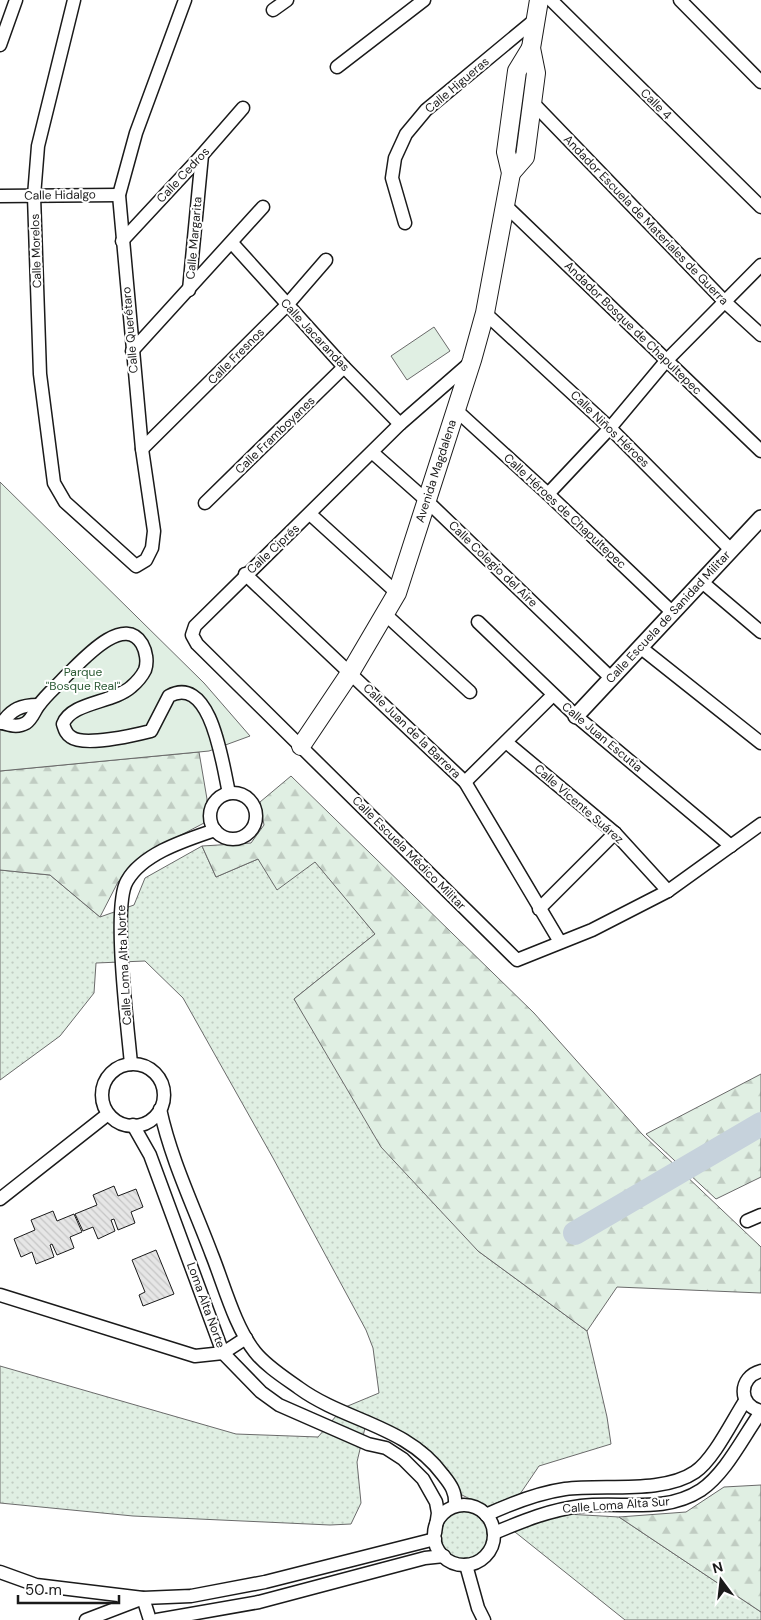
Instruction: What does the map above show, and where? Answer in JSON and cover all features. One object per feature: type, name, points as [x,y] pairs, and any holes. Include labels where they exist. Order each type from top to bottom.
[{"type":"main road","name":"Avenida Magdalena","points":[[301,746],[350,673],[397,593],[472,360],[484,313],[511,173],[506,152],[517,71],[531,48],[539,0]]},
{"type":"main road","name":"Avenida Magdalena","points":[[511,173],[525,157],[536,73],[531,48]]},
{"type":"street","points":[[0,45],[16,0]]},
{"type":"street","name":"Calle Morelos","points":[[65,502],[54,483],[40,374],[34,196],[38,146],[74,0]]},
{"type":"street","name":"Calle Querétaro","points":[[65,502],[136,566],[146,560],[152,548],[154,530],[142,449],[119,195],[136,133],[185,0]]},
{"type":"street","points":[[273,10],[287,0]]},
{"type":"street","points":[[336,67],[424,0]]},
{"type":"street","name":"Calle 4","points":[[551,0],[761,207]]},
{"type":"street","points":[[680,0],[761,82]]},
{"type":"street","name":"Calle Higueras","points":[[405,223],[392,178],[395,158],[406,134],[426,110],[537,18]]},
{"type":"street","name":"Andador Escuela de Materiales de Guerra","points":[[532,102],[725,302],[761,336]]},
{"type":"street","name":"Calle Cedros","points":[[122,241],[202,155],[242,108]]},
{"type":"street","name":"Calle Margarita","points":[[189,290],[202,155]]},
{"type":"street","name":"Calle Hidalgo","points":[[0,196],[119,195]]},
{"type":"street","name":"Andador Bosque de Chapultepec","points":[[505,205],[761,451]]},
{"type":"street","points":[[132,352],[263,208]]},
{"type":"street","name":"Calle Jacarandas","points":[[232,243],[344,367],[400,424]]},
{"type":"street","name":"Calle Fresnos","points":[[142,449],[287,305],[326,260]]},
{"type":"street","points":[[548,494],[610,428],[666,361],[761,264]]},
{"type":"street","name":"Calle Niños Héroes","points":[[484,313],[610,428],[731,550]]},
{"type":"street","name":"Calle Ciprés","points":[[301,746],[197,644],[192,635],[195,626],[246,574],[373,453],[400,424],[472,360]]},
{"type":"street","name":"Calle Framboyanes","points":[[205,503],[344,367]]},
{"type":"street","name":"Calle Héroes de Chapultepec","points":[[456,410],[548,494],[673,613]]},
{"type":"street","name":"Calle Colegio del Aire","points":[[373,453],[426,500],[611,678]]},
{"type":"street","points":[[310,514],[397,593]]},
{"type":"street","name":"Calle Escuela de Sanidad Militar","points":[[576,716],[760,521]]},
{"type":"street","name":"Calle Juan de la Barrera","points":[[246,574],[465,782],[560,942]]},
{"type":"street","points":[[702,582],[761,632]]},
{"type":"street","points":[[386,614],[470,692]]},
{"type":"street","name":"Calle Juan Escutia","points":[[478,622],[576,716],[734,850]]},
{"type":"street","points":[[1,723],[16,708],[38,706],[96,646],[123,635],[133,636],[141,643],[145,654],[146,667],[140,679],[122,694],[71,712],[63,724],[65,732],[71,738],[82,741],[151,731],[169,696],[184,692],[195,696],[212,722],[229,793]]},
{"type":"street","points":[[640,648],[761,743]]},
{"type":"street","points":[[465,782],[552,694]]},
{"type":"street","name":"Calle Vicente Suárez","points":[[506,742],[615,833],[668,891]]},
{"type":"street","name":"Calle Escuela Médico Militar","points":[[301,746],[516,960],[560,942]]},
{"type":"street","points":[[229,793],[244,796],[254,808],[255,822],[247,834],[234,839],[220,835],[211,823],[211,808],[222,796],[229,793]]},
{"type":"street","points":[[560,942],[592,930],[668,891],[734,850],[756,828]]},
{"type":"street","name":"Calle Loma Alta Norte","points":[[130,1064],[121,939],[121,894],[127,881],[136,870],[152,858],[192,838],[215,830]]},
{"type":"street","points":[[539,909],[615,833]]},
{"type":"street","points":[[130,1064],[113,1071],[106,1078],[102,1096],[108,1114],[124,1124],[133,1126],[149,1121],[160,1109]]},
{"type":"street","name":"Loma Alta Norte","points":[[130,1064],[140,1064],[156,1074],[164,1091],[160,1109],[166,1136],[246,1338]]},
{"type":"street","points":[[0,1198],[108,1114]]},
{"type":"street","name":"Loma Alta Norte","points":[[0,1295],[195,1356],[223,1353],[150,1155],[133,1126]]},
{"type":"street","points":[[747,1221],[761,1214]]},
{"type":"street","points":[[444,1556],[435,1536],[438,1513],[436,1502],[423,1479],[403,1459],[386,1448],[362,1441],[279,1405],[261,1392],[223,1353],[246,1338],[255,1353],[313,1398],[397,1434],[433,1462],[456,1494],[456,1505]]},
{"type":"street","name":"Calle Loma Alta Sur","points":[[494,1533],[530,1517],[559,1509],[607,1504],[652,1505],[684,1498],[701,1490],[721,1473],[761,1412],[749,1406],[745,1401],[743,1388],[749,1376],[761,1371]]},
{"type":"street","name":"Calle Loma Alta Sur","points":[[486,1515],[524,1498],[548,1492],[601,1486],[663,1485],[680,1481],[697,1471],[708,1459],[745,1401]]},
{"type":"street","points":[[157,1620],[259,1602],[425,1558],[444,1556],[458,1564],[475,1563],[489,1551],[494,1533],[486,1515],[478,1508],[467,1504],[456,1505],[441,1515],[435,1536]]},
{"type":"street","points":[[0,1572],[36,1585],[143,1598],[191,1596],[265,1582],[435,1536]]},
{"type":"street","points":[[466,1565],[478,1608],[484,1620]]},
{"type":"street","points":[[86,1620],[143,1598]]},
{"type":"street","points":[[143,1598],[150,1620]]},
{"type":"green space","points":[[434,327],[450,351],[407,380],[391,356]]},
{"type":"green space","name":"Parque \"Bosque Real\"","points":[[0,482],[204,683],[250,736],[209,751],[0,771]]},
{"type":"green space","points":[[199,752],[207,799],[204,823],[162,845],[118,882],[100,917],[50,875],[0,870],[0,771]]},
{"type":"green space","points":[[291,776],[534,1013],[642,1134],[761,1247],[761,1293],[617,1287],[587,1331],[478,1251],[381,1147],[294,999],[375,934],[315,862],[277,890],[258,859],[216,877],[202,846],[251,843],[264,825],[260,802]]},
{"type":"green space","points":[[202,846],[216,877],[258,859],[315,861],[375,934],[294,999],[478,1251],[587,1331],[607,1417],[611,1444],[539,1466],[520,1494],[486,1507],[462,1495],[426,1447],[368,1415],[357,1462],[361,1503],[351,1524],[330,1525],[133,1516],[0,1503],[0,1366],[236,1434],[318,1437],[343,1408],[379,1393],[373,1348],[366,1330],[273,1158],[183,998],[145,961],[96,963],[94,993],[60,1036],[0,1080],[0,870],[50,875],[100,917],[134,905],[145,878]]},
{"type":"green space","points":[[761,1074],[761,1177],[716,1199],[646,1134]]},
{"type":"green space","points":[[761,1485],[761,1612],[619,1517],[686,1512],[724,1487]]},
{"type":"green space","points":[[464,1510],[474,1512],[482,1517],[487,1525],[489,1535],[487,1545],[482,1553],[474,1558],[464,1560],[454,1558],[446,1553],[441,1545],[439,1535],[441,1525],[446,1517],[454,1512]]},
{"type":"green space","points":[[566,1514],[619,1517],[761,1612],[761,1620],[625,1620],[515,1532],[524,1525]]},
{"type":"building","points":[[114,1186],[118,1196],[136,1189],[143,1207],[131,1212],[135,1223],[118,1230],[114,1219],[111,1220],[115,1231],[98,1239],[93,1227],[83,1231],[75,1214],[97,1205],[93,1195]]},
{"type":"building","points":[[53,1211],[57,1221],[74,1214],[82,1232],[70,1237],[74,1248],[57,1255],[52,1244],[50,1245],[54,1257],[36,1264],[32,1252],[21,1257],[14,1239],[35,1230],[31,1220]]},
{"type":"building","points":[[156,1250],[174,1294],[143,1306],[139,1295],[145,1292],[132,1260]]},
{"type":"waterway","points":[[575,1233],[761,1124]]}]
